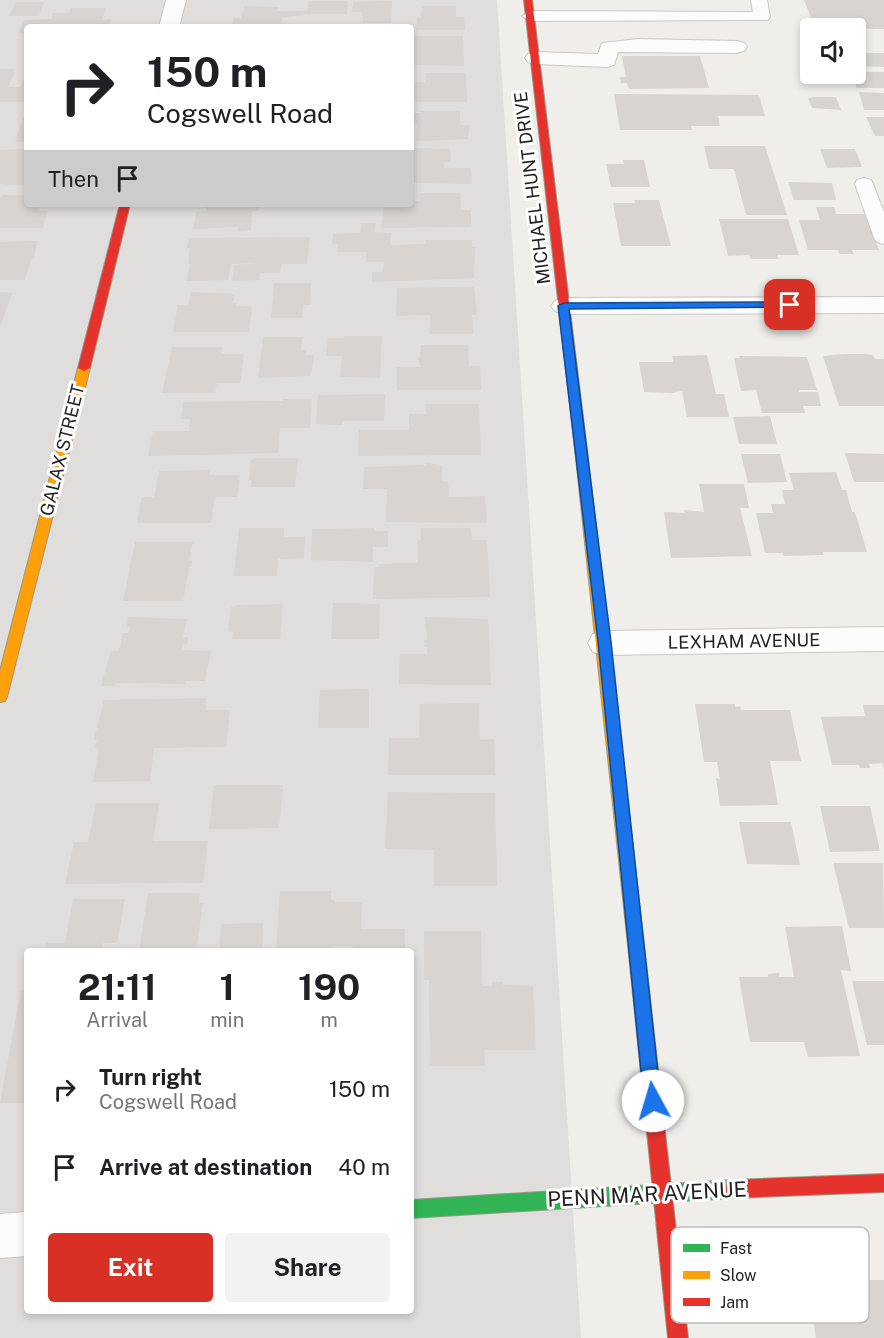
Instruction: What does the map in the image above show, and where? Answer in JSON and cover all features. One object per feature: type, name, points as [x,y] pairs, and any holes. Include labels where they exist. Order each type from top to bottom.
[{"type":"street","points":[[170,24],[176,0]]},
{"type":"street","name":"MICHAEL HUNT DRIVE","points":[[529,8],[604,642],[671,1274]]},
{"type":"street","points":[[535,58],[607,61],[609,47],[638,45],[737,47]]},
{"type":"street","name":"GALAX STREET","points":[[0,697],[123,207]]},
{"type":"street","points":[[564,306],[884,305]]},
{"type":"street","name":"LEXHAM AVENUE","points":[[604,642],[884,639]]},
{"type":"street","name":"PENN MAR AVENUE","points":[[414,1209],[662,1192],[884,1183]]},
{"type":"street","points":[[0,1236],[24,1234]]},
{"type":"street","name":"MICHAEL HUNT DRIVE","points":[[676,1323],[678,1338]]},
{"type":"lane","points":[[529,8],[762,17],[759,0]]},
{"type":"lane","points":[[864,184],[884,238]]},
{"type":"shaded area","points":[[0,0],[497,0],[581,1338],[0,1338]]},
{"type":"building","points":[[804,0],[884,0],[884,29],[866,29],[866,18],[811,18]]},
{"type":"building","points":[[309,1],[348,1],[347,14],[307,14],[282,18],[281,24],[232,24],[233,18],[241,18],[244,6],[278,7],[277,11],[307,11]]},
{"type":"building","points":[[392,1],[391,23],[363,23],[362,12],[352,12],[353,2]]},
{"type":"building","points":[[16,2],[44,2],[39,16],[9,16]]},
{"type":"building","points":[[422,6],[456,6],[456,17],[464,17],[465,30],[416,30],[417,18],[422,18],[420,13],[422,13]]},
{"type":"building","points":[[71,8],[106,8],[102,20],[111,19],[108,24],[24,24],[24,33],[19,33],[24,20],[51,19],[53,13],[69,13]]},
{"type":"building","points":[[414,36],[463,36],[464,66],[414,65]]},
{"type":"building","points":[[866,53],[884,53],[884,67],[866,66]]},
{"type":"building","points":[[622,56],[700,56],[709,88],[629,89],[627,83],[621,83],[620,77],[626,77]]},
{"type":"building","points":[[0,69],[16,69],[8,87],[20,87],[24,80],[24,102],[0,102]]},
{"type":"building","points":[[866,72],[884,72],[884,88],[857,88],[855,84],[866,84]]},
{"type":"building","points":[[426,73],[466,73],[467,102],[414,102],[414,82],[425,82]]},
{"type":"building","points":[[859,92],[884,93],[884,110],[864,110]]},
{"type":"building","points":[[614,94],[759,95],[765,116],[718,116],[720,126],[691,126],[692,130],[620,130]]},
{"type":"building","points":[[836,97],[841,110],[812,108],[808,98]]},
{"type":"building","points":[[421,111],[460,111],[460,125],[470,125],[468,139],[416,140],[417,125],[414,125],[414,113],[421,113]]},
{"type":"building","points":[[866,117],[884,117],[884,136],[875,136]]},
{"type":"building","points":[[23,118],[24,118],[24,142],[15,142]]},
{"type":"building","points":[[704,146],[765,146],[787,215],[746,215],[734,169],[709,169]]},
{"type":"building","points":[[24,149],[24,186],[0,184],[0,150]]},
{"type":"building","points":[[414,149],[450,149],[451,162],[444,162],[444,168],[471,168],[472,184],[414,183]]},
{"type":"building","points":[[820,149],[855,149],[862,167],[827,168]]},
{"type":"building","points":[[623,160],[644,160],[650,187],[611,187],[606,164],[624,164]]},
{"type":"building","points":[[788,182],[832,183],[836,200],[794,200]]},
{"type":"building","points":[[420,193],[460,193],[461,210],[471,210],[471,227],[381,228],[384,207],[414,207],[414,201],[420,201]]},
{"type":"building","points":[[24,195],[24,207],[40,207],[39,211],[48,211],[43,228],[0,228],[0,197]]},
{"type":"building","points":[[634,200],[659,200],[671,246],[621,246],[613,203],[635,203]]},
{"type":"building","points":[[207,207],[260,207],[259,211],[252,211],[251,230],[238,231],[239,227],[193,229],[196,212],[206,211]]},
{"type":"building","points":[[816,207],[834,207],[836,214],[866,214],[879,250],[852,250],[854,254],[839,254],[838,250],[808,250],[799,220],[820,220]]},
{"type":"building","points":[[719,219],[788,219],[799,255],[777,255],[779,259],[751,259],[749,255],[728,256]]},
{"type":"building","points":[[361,223],[376,223],[375,232],[391,233],[390,245],[426,244],[426,240],[472,240],[472,247],[475,247],[474,278],[372,282],[372,272],[383,272],[384,262],[366,262],[367,252],[337,252],[338,244],[332,244],[333,234],[360,233]]},
{"type":"building","points":[[310,237],[307,264],[281,264],[280,273],[260,273],[259,280],[232,281],[234,265],[258,263],[231,264],[228,280],[187,281],[190,264],[188,264],[190,248],[187,248],[189,238]]},
{"type":"building","points":[[37,241],[34,259],[31,259],[25,280],[0,280],[0,242]]},
{"type":"building","points":[[274,283],[311,283],[310,305],[303,305],[302,318],[271,318]]},
{"type":"building","points":[[474,287],[477,315],[472,315],[473,334],[430,334],[430,315],[396,316],[397,288]]},
{"type":"building","points":[[0,292],[12,293],[0,327]]},
{"type":"building","points":[[191,292],[235,294],[233,303],[236,303],[236,306],[252,306],[249,332],[173,332],[178,305],[188,305]]},
{"type":"building","points":[[344,336],[382,336],[380,378],[340,377],[342,356],[326,356],[328,338],[344,338]]},
{"type":"building","points":[[263,337],[302,337],[301,350],[306,350],[306,355],[314,355],[311,376],[258,378]]},
{"type":"building","points":[[421,345],[468,345],[469,366],[480,366],[481,390],[397,390],[397,367],[421,367],[418,358],[420,358]]},
{"type":"building","points":[[172,347],[222,347],[221,354],[244,354],[240,383],[217,383],[215,393],[162,393]]},
{"type":"building","points":[[707,355],[716,394],[724,394],[729,417],[687,417],[682,391],[644,392],[639,362],[673,362],[672,356]]},
{"type":"building","points":[[873,355],[875,359],[884,359],[884,406],[839,406],[823,356]]},
{"type":"building","points":[[739,356],[807,357],[817,390],[799,390],[799,392],[818,392],[821,406],[803,406],[805,413],[762,413],[756,390],[741,391],[734,358],[740,358]]},
{"type":"building","points":[[385,394],[384,421],[342,421],[342,425],[316,424],[318,395]]},
{"type":"building","points":[[283,399],[312,399],[310,428],[280,428],[278,453],[148,456],[153,431],[189,431],[190,419],[181,419],[183,402],[283,401]]},
{"type":"building","points":[[425,404],[479,404],[481,455],[358,456],[359,430],[409,430],[409,414],[426,414]]},
{"type":"building","points":[[770,416],[777,444],[739,444],[733,417]]},
{"type":"building","points":[[845,453],[884,454],[884,482],[854,482]]},
{"type":"building","points":[[741,454],[780,454],[787,482],[748,483]]},
{"type":"building","points":[[255,458],[298,458],[295,487],[251,487],[252,480],[249,480],[251,460]]},
{"type":"building","points":[[426,463],[442,465],[442,482],[448,481],[449,497],[485,496],[487,523],[386,522],[387,489],[363,489],[364,467],[426,465]]},
{"type":"building","points":[[210,470],[209,475],[240,475],[237,497],[215,497],[211,523],[137,523],[142,497],[154,497],[159,471]]},
{"type":"building","points":[[836,472],[842,490],[846,490],[852,512],[855,512],[867,552],[823,552],[824,555],[784,556],[783,553],[765,553],[756,513],[773,513],[771,504],[785,504],[782,490],[794,490],[789,473]]},
{"type":"building","points":[[699,484],[744,484],[749,508],[740,508],[752,556],[671,558],[664,512],[685,513],[684,510],[704,512]]},
{"type":"building","points":[[239,528],[284,528],[284,537],[305,537],[304,558],[278,559],[277,576],[234,576]]},
{"type":"building","points":[[374,528],[374,531],[388,531],[388,547],[373,547],[373,562],[311,560],[312,529]]},
{"type":"building","points":[[421,528],[471,528],[472,540],[487,540],[490,597],[373,599],[374,567],[379,567],[379,564],[418,563],[418,540],[421,540]]},
{"type":"building","points":[[135,542],[193,542],[189,561],[192,560],[192,567],[189,567],[183,601],[123,601]]},
{"type":"building","points":[[333,603],[380,604],[379,639],[331,639]]},
{"type":"building","points":[[283,604],[280,639],[232,639],[233,632],[228,631],[231,607]]},
{"type":"building","points":[[128,617],[187,619],[183,637],[188,637],[187,644],[183,644],[182,650],[211,651],[205,681],[186,681],[185,684],[116,683],[115,686],[101,686],[111,651],[119,651],[123,633],[128,633],[130,627],[127,627]]},
{"type":"building","points":[[425,617],[488,619],[491,685],[399,684],[400,654],[427,654],[427,647],[424,647],[424,640],[427,640]]},
{"type":"building","points":[[369,689],[369,728],[318,728],[320,690]]},
{"type":"building","points":[[206,698],[206,710],[230,710],[226,747],[154,748],[150,781],[93,782],[99,748],[95,748],[97,740],[94,740],[104,700]]},
{"type":"building","points":[[479,703],[480,740],[494,739],[495,775],[388,775],[389,738],[419,738],[420,704]]},
{"type":"building","points":[[695,704],[735,704],[735,707],[740,706],[741,710],[790,710],[801,761],[770,761],[778,805],[720,806],[716,778],[720,779],[717,762],[704,762]]},
{"type":"building","points":[[863,705],[884,705],[884,769],[882,763],[869,764],[870,768],[860,768],[859,765],[832,765],[821,717],[865,716]]},
{"type":"building","points":[[214,785],[283,785],[279,828],[209,829]]},
{"type":"building","points":[[388,792],[495,793],[497,886],[434,886],[434,850],[385,849]]},
{"type":"building","points":[[96,803],[159,803],[153,841],[208,841],[203,883],[65,884],[74,842],[88,842]]},
{"type":"building","points":[[820,806],[870,806],[880,851],[830,852]]},
{"type":"building","points":[[739,822],[791,822],[800,865],[747,864]]},
{"type":"building","points":[[833,863],[883,863],[884,928],[849,928]]},
{"type":"building","points":[[280,891],[331,891],[331,900],[335,902],[362,902],[361,929],[405,929],[405,948],[333,946],[332,948],[276,948]]},
{"type":"building","points":[[148,893],[200,893],[199,903],[203,903],[196,948],[139,948]]},
{"type":"building","points":[[73,899],[125,899],[117,943],[103,943],[102,948],[45,948],[46,943],[65,943]]},
{"type":"building","points":[[263,923],[262,948],[219,948],[221,924]]},
{"type":"building","points":[[842,926],[851,971],[841,970],[860,1056],[808,1057],[804,1042],[750,1042],[739,977],[768,977],[768,974],[779,973],[779,977],[794,977],[785,927]]},
{"type":"building","points":[[424,931],[481,931],[482,986],[492,986],[492,982],[503,982],[503,985],[533,986],[536,1050],[484,1050],[485,1066],[430,1066],[429,980],[424,980]]},
{"type":"building","points":[[852,981],[884,981],[884,1045],[867,1045]]},
{"type":"building","points":[[21,990],[24,990],[24,1103],[0,1103]]},
{"type":"building","points":[[869,1280],[884,1280],[884,1338],[816,1338],[813,1323],[869,1323]]},
{"type":"traffic: fast","points":[[414,1209],[733,1189]]},
{"type":"traffic: slow","points":[[0,697],[84,368]]},
{"type":"traffic: slow","points":[[582,458],[636,945]]},
{"type":"traffic: jam","points":[[528,0],[582,458]]},
{"type":"traffic: jam","points":[[84,368],[124,207]]},
{"type":"traffic: jam","points":[[636,945],[671,1272]]},
{"type":"traffic: jam","points":[[733,1189],[884,1183]]},
{"type":"traffic: jam","points":[[676,1323],[678,1338]]},
{"type":"route","points":[[653,1101],[604,642],[564,306],[790,305]]}]
